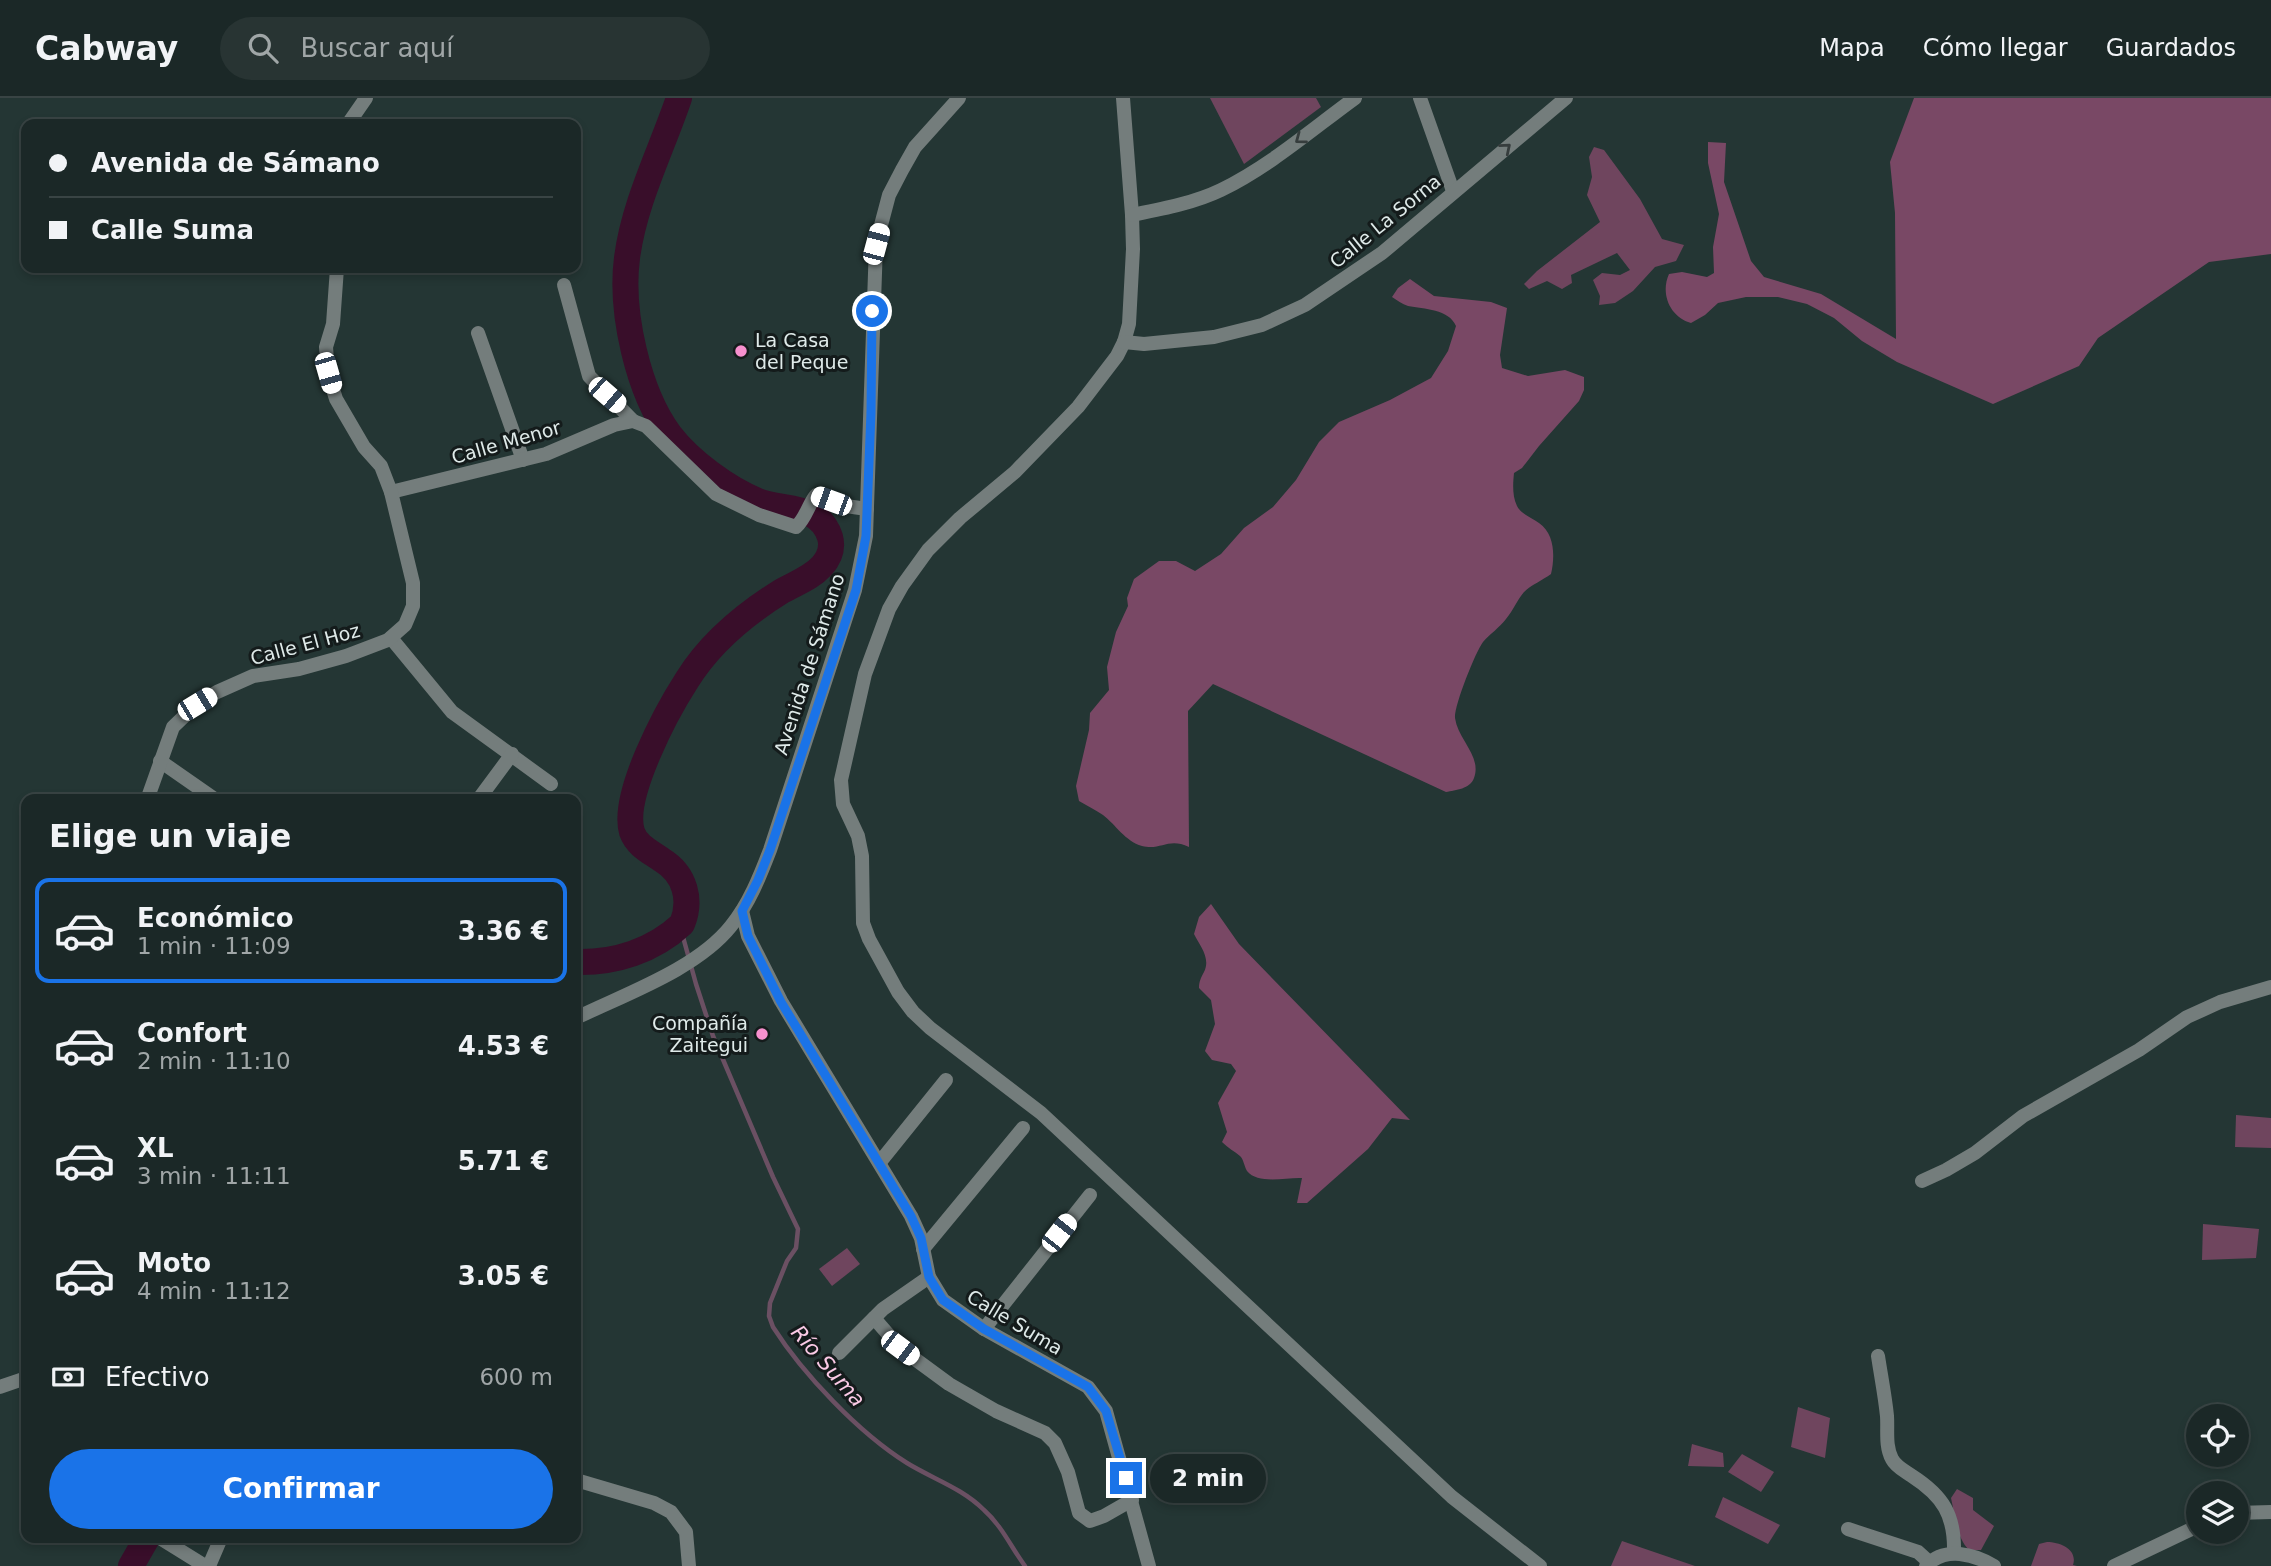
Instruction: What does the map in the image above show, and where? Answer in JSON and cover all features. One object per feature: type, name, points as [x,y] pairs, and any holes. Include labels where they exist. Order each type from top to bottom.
[{"type":"street","points":[[351,119],[366,98]]},
{"type":"street","name":"Avenida de Sámano","points":[[581,1016],[707,951],[732,926],[758,880],[856,590],[866,536],[876,244],[889,195],[902,170],[915,147],[958,98]]},
{"type":"street","points":[[1123,98],[1132,215],[1132,287],[1129,324],[1124,342],[1117,356],[1078,407],[1015,472],[960,517],[928,550],[889,609],[865,674],[841,780],[843,804],[858,836],[862,856],[862,905],[866,931],[898,992],[930,1028],[1041,1113],[1452,1497],[1540,1566]]},
{"type":"street","points":[[1132,215],[1167,208],[1219,191],[1262,168],[1355,98]]},
{"type":"street","points":[[1420,98],[1453,191]]},
{"type":"street","name":"Calle La Sorna","points":[[1124,342],[1144,344],[1214,337],[1262,325],[1305,305],[1382,253],[1566,98]]},
{"type":"street","name":"Calle El Hoz","points":[[149,794],[173,727],[197,704],[253,676],[299,669],[346,656],[391,638],[405,625],[413,606],[413,583],[391,492],[381,466],[364,447],[336,399],[328,373],[326,347],[333,324],[337,273]]},
{"type":"street","points":[[565,285],[589,376],[633,421],[646,426],[716,494],[796,527],[816,495],[846,506],[867,509]]},
{"type":"street","points":[[478,333],[523,460]]},
{"type":"street","name":"Calle Menor","points":[[391,492],[546,454],[614,425],[633,421]]},
{"type":"street","points":[[391,638],[452,712],[551,784]]},
{"type":"street","points":[[482,794],[512,754]]},
{"type":"street","points":[[160,761],[207,794]]},
{"type":"street","name":"Calle Suma","points":[[742,911],[748,936],[781,1002],[911,1216],[921,1238],[929,1277],[943,1300],[984,1329],[1088,1387],[1106,1411],[1149,1566]]},
{"type":"street","points":[[1922,1181],[1975,1153],[2023,1116],[2140,1050],[2187,1017],[2220,1002],[2271,987]]},
{"type":"street","points":[[880,1162],[946,1080]]},
{"type":"street","points":[[923,1249],[1023,1128]]},
{"type":"street","points":[[984,1329],[1090,1195]]},
{"type":"street","points":[[839,1353],[874,1318],[929,1277]]},
{"type":"street","points":[[874,1318],[900,1348],[949,1384],[996,1411],[1045,1433],[1055,1443],[1068,1472],[1079,1513],[1090,1521],[1132,1500]]},
{"type":"street","points":[[1878,1356],[1887,1417],[1888,1449],[1898,1467],[1930,1488],[1942,1501],[1955,1536],[1954,1553]]},
{"type":"street","points":[[0,1387],[21,1380]]},
{"type":"street","points":[[581,1481],[654,1503],[671,1512],[686,1532],[689,1566]]},
{"type":"street","points":[[2249,1513],[2271,1512]]},
{"type":"street","points":[[1848,1529],[1918,1552],[1928,1564],[1954,1553],[1979,1557],[1994,1566]]},
{"type":"street","points":[[2114,1566],[2186,1532]]},
{"type":"street","points":[[168,1543],[207,1566],[218,1543]]},
{"type":"shaded area","points":[[1210,98],[1316,98],[1321,107],[1244,164]]},
{"type":"shaded area","points":[[1914,98],[2271,98],[2271,254],[2209,262],[2098,338],[2079,366],[1993,404],[1897,362],[1862,341],[1834,318],[1807,304],[1778,297],[1746,297],[1718,303],[1691,323],[1677,316],[1666,297],[1669,274],[1682,272],[1707,277],[1714,273],[1713,247],[1719,214],[1708,163],[1708,142],[1726,143],[1724,182],[1751,261],[1764,277],[1821,294],[1896,339],[1895,213],[1890,162]]},
{"type":"shaded area","points":[[1594,147],[1604,150],[1640,199],[1662,239],[1684,245],[1676,261],[1655,267],[1633,291],[1615,303],[1599,305],[1600,296],[1593,280],[1602,273],[1620,275],[1630,270],[1617,253],[1571,275],[1572,283],[1562,289],[1547,281],[1529,289],[1524,284],[1600,222],[1587,195],[1592,177],[1589,157]]},
{"type":"shaded area","points":[[1410,279],[1434,296],[1491,302],[1507,308],[1500,355],[1502,368],[1528,376],[1565,370],[1584,377],[1584,390],[1579,401],[1522,468],[1514,473],[1515,502],[1521,512],[1539,523],[1548,533],[1553,546],[1552,567],[1551,574],[1524,592],[1506,619],[1483,642],[1466,680],[1455,718],[1475,762],[1474,778],[1466,787],[1446,792],[1213,684],[1188,711],[1189,847],[1175,843],[1154,847],[1136,844],[1103,815],[1079,801],[1076,786],[1089,730],[1090,713],[1109,690],[1107,667],[1116,632],[1128,606],[1127,598],[1134,579],[1159,561],[1176,561],[1195,571],[1221,554],[1244,528],[1273,507],[1296,480],[1319,442],[1339,422],[1390,400],[1431,378],[1448,351],[1456,326],[1453,320],[1442,313],[1408,306],[1392,297],[1398,288]]},
{"type":"shaded area","points":[[1211,904],[1239,944],[1410,1120],[1392,1118],[1368,1149],[1307,1203],[1297,1203],[1302,1178],[1258,1178],[1247,1171],[1240,1156],[1222,1142],[1227,1132],[1218,1103],[1236,1071],[1231,1064],[1212,1060],[1205,1051],[1215,1024],[1211,1000],[1199,988],[1206,962],[1204,952],[1194,934],[1199,917]]},
{"type":"shaded area","points":[[2236,1115],[2271,1118],[2271,1148],[2235,1147]]},
{"type":"shaded area","points":[[2203,1224],[2259,1229],[2256,1258],[2202,1260]]},
{"type":"shaded area","points":[[847,1248],[860,1264],[832,1286],[819,1269]]},
{"type":"shaded area","points":[[1798,1407],[1830,1418],[1825,1458],[1791,1447]]},
{"type":"shaded area","points":[[1692,1444],[1723,1453],[1724,1467],[1688,1466]]},
{"type":"shaded area","points":[[1742,1454],[1774,1472],[1761,1492],[1728,1472]]},
{"type":"shaded area","points":[[1957,1489],[1973,1498],[1973,1510],[1994,1526],[1981,1550],[1969,1550],[1959,1532],[1951,1498]]},
{"type":"shaded area","points":[[1723,1497],[1780,1525],[1768,1544],[1715,1517]]},
{"type":"shaded area","points":[[1622,1541],[1695,1566],[1611,1566]]},
{"type":"shaded area","points":[[2058,1543],[2071,1551],[2073,1565],[2077,1566],[2031,1566],[2039,1544]]},
{"type":"waterway","points":[[581,962],[633,954],[659,941],[682,924],[686,897],[681,880],[670,866],[641,845],[632,832],[630,816],[639,776],[678,694],[706,654],[729,630],[755,609],[818,570],[831,549],[830,537],[818,518],[809,513],[746,496],[688,455],[670,435],[659,417],[640,374],[626,302],[627,258],[642,197],[679,98]]},
{"type":"waterway","name":"Río Suma","points":[[680,926],[713,1036],[798,1229],[796,1248],[787,1261],[770,1303],[769,1316],[773,1327],[816,1383],[851,1419],[907,1463],[975,1502],[996,1523],[1025,1566]]},
{"type":"waterway","points":[[131,1566],[144,1543]]},
{"type":"place","name":"La Casa del Peque","points":[[741,351]]},
{"type":"place","name":"Compañía Zaitegui","points":[[762,1034]]},
{"type":"route","points":[[872,311],[866,536],[856,590],[770,850],[742,911],[748,936],[781,1002],[911,1216],[921,1238],[929,1277],[943,1300],[984,1329],[1088,1387],[1106,1411],[1126,1478]]}]
